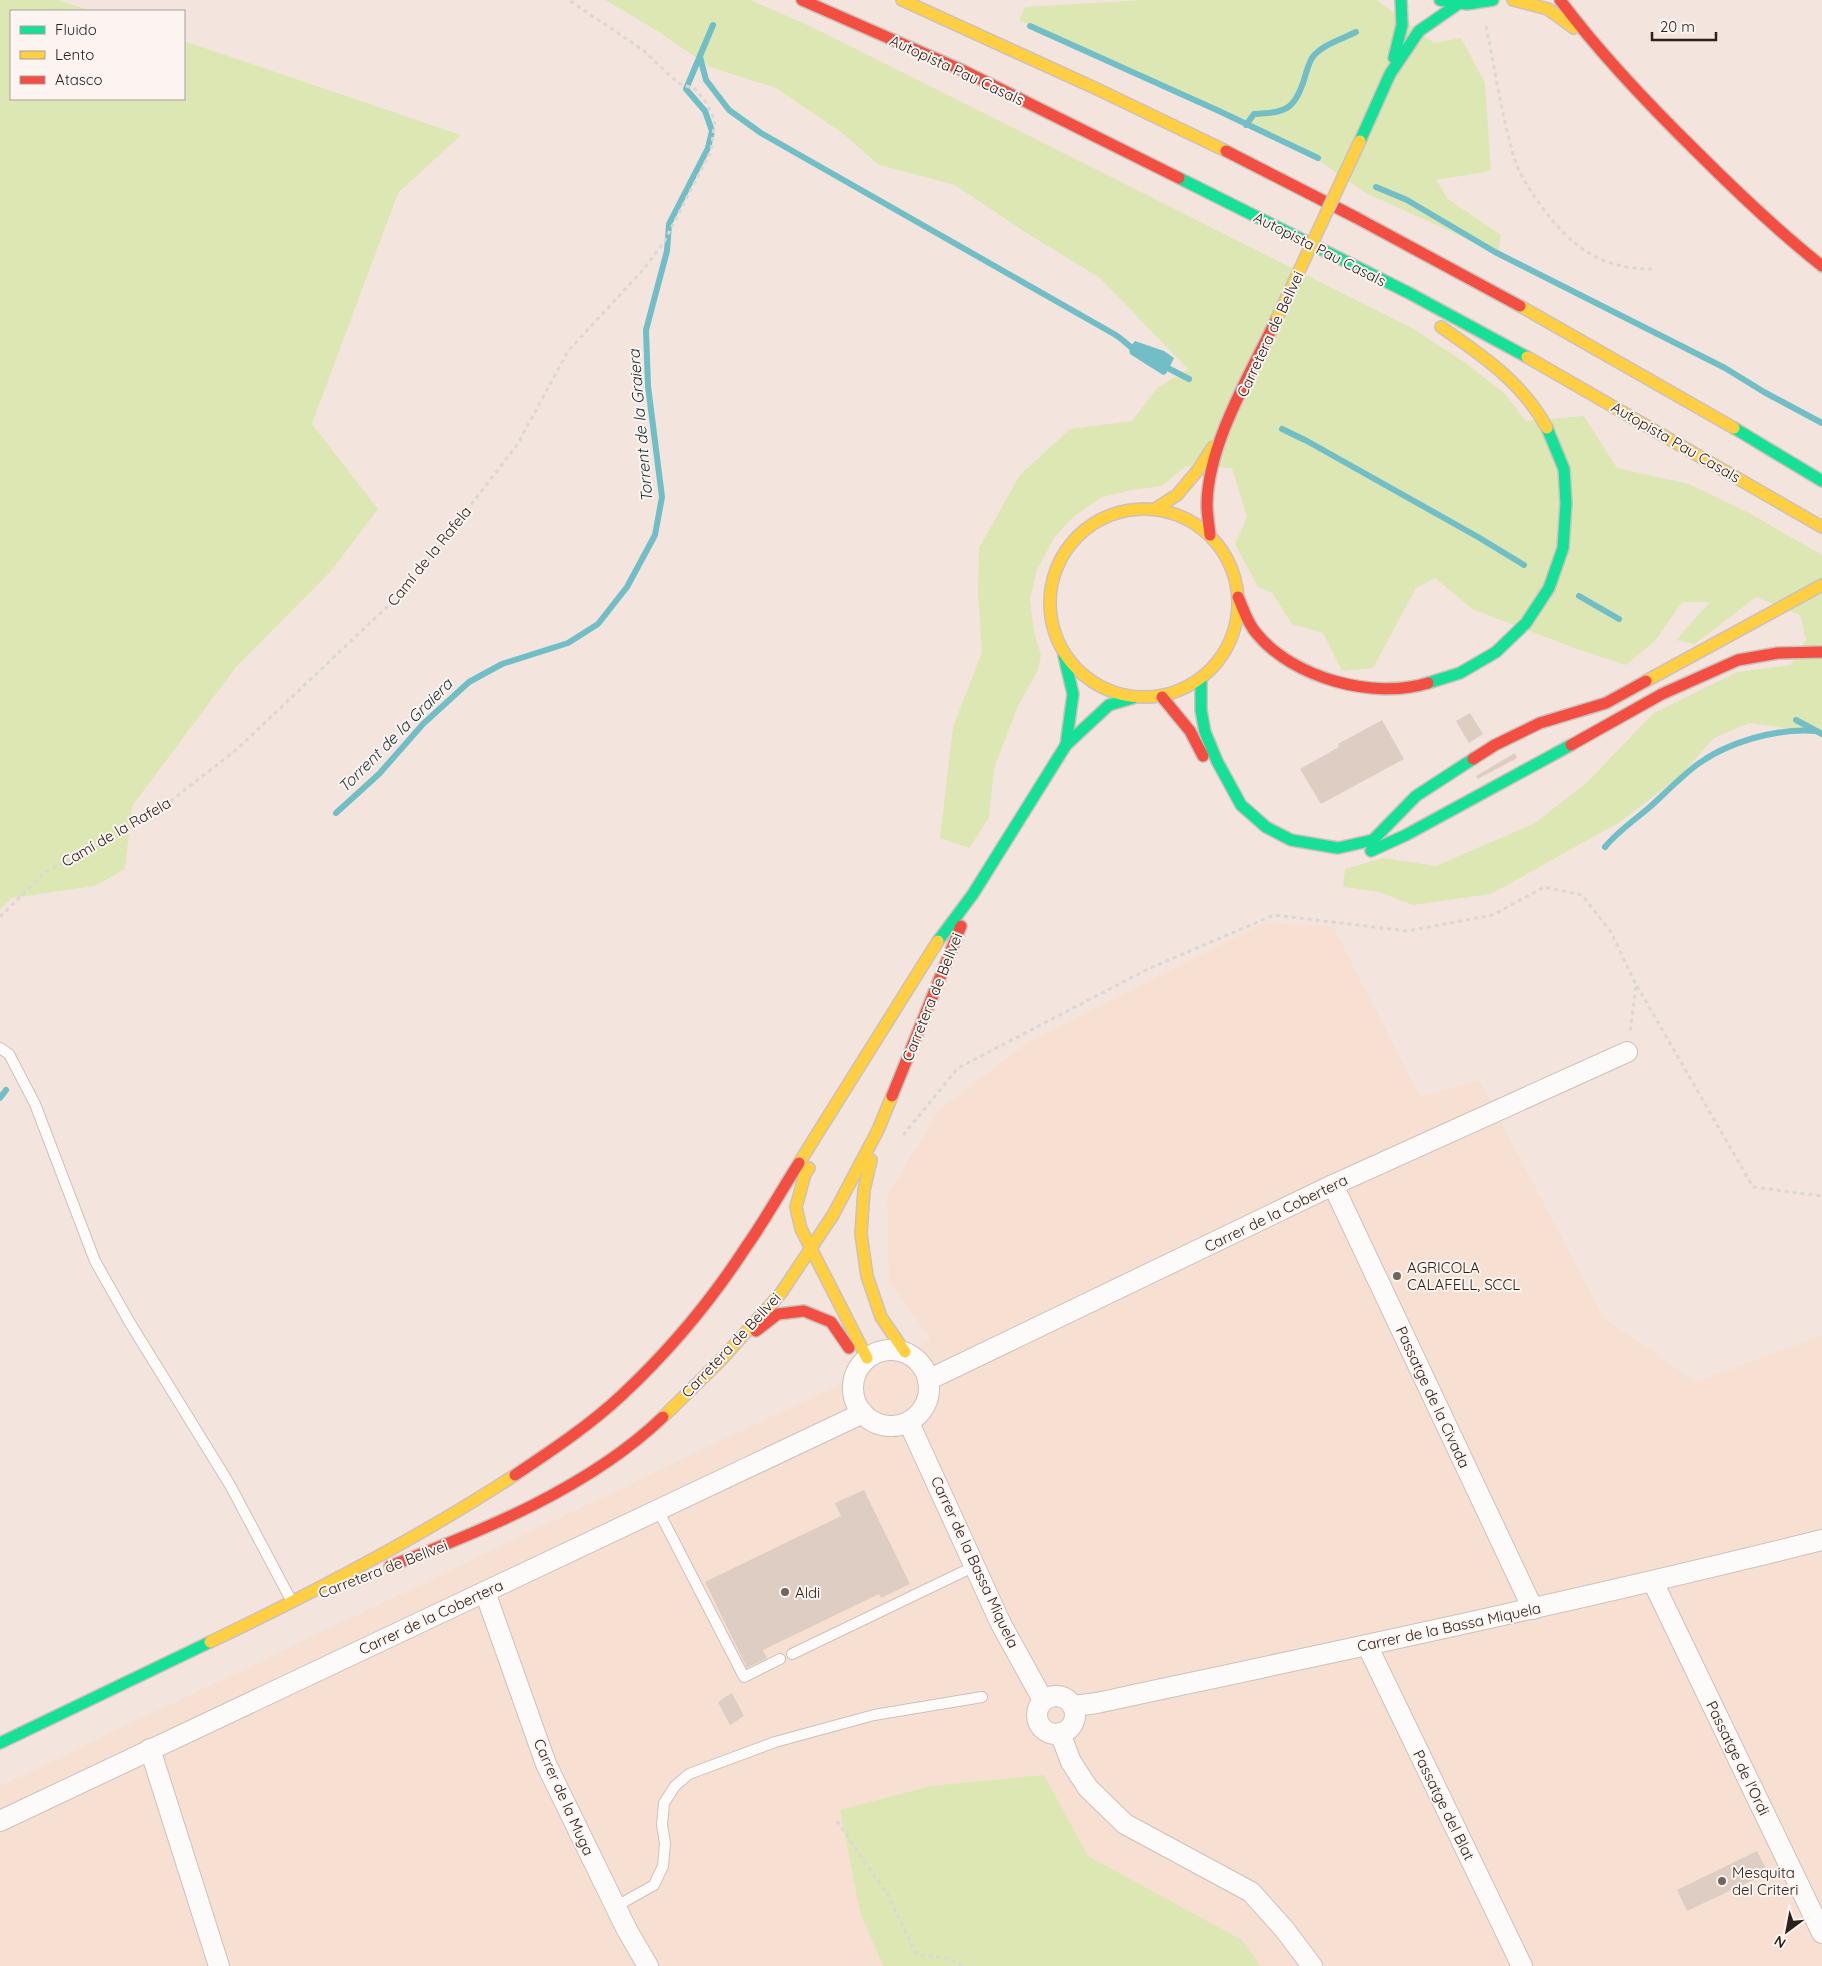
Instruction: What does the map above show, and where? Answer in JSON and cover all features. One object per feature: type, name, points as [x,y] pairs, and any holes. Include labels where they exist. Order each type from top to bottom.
[{"type":"main road","name":"Autopista Pau Casals","points":[[802,0],[964,71],[1409,293],[1505,344],[1822,527]]},
{"type":"main road","points":[[902,0],[1179,128],[1288,183],[1515,304],[1822,481]]},
{"type":"main road","name":"Carretera de Bellvei","points":[[1390,74],[1402,25],[1401,0]]},
{"type":"main road","points":[[1440,0],[1458,4],[1481,4],[1493,0]]},
{"type":"main road","points":[[1513,0],[1548,9],[1590,40]]},
{"type":"main road","points":[[1560,0],[1590,40],[1662,117],[1745,200],[1784,236],[1822,266]]},
{"type":"main road","name":"Carretera de Bellvei","points":[[1210,535],[1207,502],[1211,472],[1225,429],[1390,74],[1420,30],[1458,4]]},
{"type":"main road","points":[[1155,508],[1186,518],[1210,535],[1232,568],[1238,598],[1249,623],[1267,646],[1294,665],[1320,678],[1346,685],[1373,689],[1401,689],[1425,686],[1450,678],[1476,665],[1502,648],[1527,624],[1556,570],[1564,544],[1566,521],[1564,467],[1538,411],[1506,374],[1434,321],[1409,293]]},
{"type":"main road","name":"Carretera de Bellvei","points":[[1066,745],[1073,694],[1064,656],[1049,619],[1050,580],[1075,536],[1110,514],[1134,508],[1155,508],[1177,495],[1198,470],[1225,429]]},
{"type":"main road","points":[[1201,679],[1201,710],[1205,732],[1217,761],[1241,805],[1266,827],[1290,840],[1315,846],[1338,848],[1372,840],[1416,796],[1495,745],[1540,723],[1606,702],[1822,585]]},
{"type":"main road","points":[[1064,656],[1093,684],[1133,698],[1162,697],[1201,679],[1222,657],[1234,632],[1238,598]]},
{"type":"main road","points":[[1322,857],[1338,858],[1370,851],[1406,835],[1662,694],[1738,660],[1778,653],[1822,652]]},
{"type":"main road","points":[[1162,697],[1190,731],[1219,790],[1235,813],[1259,835],[1282,848],[1298,853]]},
{"type":"main road","name":"Carretera de Bellvei","points":[[0,1743],[292,1603],[455,1514],[544,1454],[621,1396],[666,1350],[701,1309],[746,1248],[929,953],[973,894],[1066,745],[1108,705],[1133,698]]},
{"type":"main road","name":"Carretera de Bellvei","points":[[292,1603],[452,1542],[535,1504],[583,1477],[644,1435],[720,1361],[781,1293],[833,1215],[878,1130],[973,894]]},
{"type":"main road","points":[[862,1364],[801,1228],[796,1206],[805,1174],[851,1101],[863,1061]]},
{"type":"main road","points":[[878,1130],[864,1190],[861,1234],[867,1276],[881,1317],[905,1352]]},
{"type":"main road","points":[[720,1361],[778,1314],[804,1311],[831,1322],[862,1364]]},
{"type":"street","name":"Carrer de la Cobertera","points":[[928,1380],[1333,1185],[1627,1052]]},
{"type":"street","name":"Passatge de la Civada","points":[[1333,1185],[1533,1609]]},
{"type":"street","points":[[893,1350],[905,1352],[916,1359],[924,1368],[928,1380],[929,1394],[924,1407],[918,1416],[909,1423],[884,1425],[875,1422],[862,1413],[854,1396],[853,1389],[862,1364],[878,1352],[893,1350]]},
{"type":"street","name":"Carrer de la Cobertera","points":[[0,1821],[862,1413]]},
{"type":"street","name":"Carrer de la Bassa Miquela","points":[[909,1423],[1001,1624],[1043,1700]]},
{"type":"street","name":"Carrer de la Bassa Miquela","points":[[1074,1706],[1098,1703],[1533,1609],[1653,1582],[1822,1540]]},
{"type":"street","name":"Passatge de l'Ordi","points":[[1653,1582],[1822,1933]]},
{"type":"street","name":"Carrer de la Muga","points":[[485,1592],[546,1764],[615,1907],[648,1966]]},
{"type":"street","name":"Passatge del Blat","points":[[1367,1645],[1522,1966]]},
{"type":"street","points":[[1051,1696],[1060,1696],[1068,1699],[1074,1706],[1076,1715],[1074,1723],[1068,1730],[1060,1733],[1047,1731],[1040,1725],[1037,1712],[1043,1700],[1051,1696]]},
{"type":"street","points":[[1060,1733],[1071,1762],[1088,1788],[1125,1824],[1251,1892],[1285,1930],[1312,1966]]},
{"type":"street","points":[[150,1749],[219,1966]]},
{"type":"lane","points":[[0,1048],[9,1054],[35,1104],[95,1261],[130,1323],[230,1485],[292,1603]]},
{"type":"lane","points":[[658,1510],[744,1677],[780,1659]]},
{"type":"lane","points":[[792,1654],[975,1566]]},
{"type":"lane","points":[[615,1907],[654,1885],[663,1866],[664,1843],[662,1825],[664,1803],[675,1786],[689,1774],[775,1742],[874,1715],[982,1697]]},
{"type":"path","name":"Camí de la Rafela","points":[[0,917],[45,872],[96,847],[155,812],[236,750],[405,590],[517,445],[568,351],[643,270],[664,242],[711,151],[715,120],[704,99],[695,89],[678,83],[642,50],[569,0]]},
{"type":"path","points":[[1481,4],[1514,158],[1527,187],[1566,237],[1586,251],[1604,261],[1630,268],[1652,269]]},
{"type":"path","points":[[901,1137],[958,1068],[1148,969],[1274,914],[1406,931],[1493,915],[1544,887],[1582,895],[1611,932],[1636,985],[1753,1187],[1822,1196]]},
{"type":"path","points":[[1627,1052],[1636,985]]},
{"type":"path","points":[[837,1821],[888,1894],[917,1955],[946,1958],[964,1966]]},
{"type":"shaded area","points":[[1263,923],[1333,926],[1420,1097],[1479,1080],[1604,1318],[1696,1382],[1822,1335],[1822,1966],[1261,1966],[1242,1940],[1088,1856],[1044,1775],[860,1912],[883,1966],[0,1966],[0,1786],[931,1340],[889,1281],[887,1196],[939,1110],[1029,1041]]},
{"type":"green space","points":[[0,0],[58,0],[89,10],[10,10],[10,100],[185,100],[185,41],[461,135],[398,193],[312,424],[378,509],[332,570],[236,667],[132,806],[125,869],[95,886],[11,898],[0,910]]},
{"type":"green space","points":[[605,0],[750,0],[812,27],[1412,328],[1463,361],[1504,393],[1526,421],[1584,416],[1617,468],[1689,484],[1749,513],[1822,555],[1822,736],[1810,732],[1749,723],[1714,738],[1680,776],[1620,822],[1491,894],[1413,905],[1379,892],[1343,887],[1345,869],[1383,858],[1436,866],[1535,823],[1586,783],[1654,713],[1737,672],[1791,665],[1806,640],[1800,615],[1756,597],[1695,644],[1676,640],[1710,602],[1682,602],[1655,641],[1626,665],[1580,650],[1472,609],[1435,578],[1416,588],[1373,668],[1342,671],[1323,633],[1292,624],[1272,593],[1258,587],[1235,544],[1247,517],[1232,468],[1186,466],[1162,486],[1102,497],[1073,517],[1054,538],[1037,570],[1030,599],[1034,632],[1041,655],[1038,670],[1018,706],[994,768],[989,818],[969,848],[940,838],[953,727],[982,652],[978,594],[979,548],[1020,475],[1070,429],[1132,421],[1157,388],[1188,369],[1100,278],[1025,232],[955,185],[879,165],[842,133],[776,88],[710,67],[656,30]]},
{"type":"green space","points":[[1143,0],[1377,0],[1434,43],[1461,38],[1485,83],[1491,171],[1436,180],[1448,199],[1501,235],[1498,253],[1366,193],[1306,152],[1141,74],[1019,20],[1025,7]]},
{"type":"green space","points":[[1044,1775],[1088,1856],[1242,1940],[1261,1966],[883,1966],[860,1912],[840,1810],[931,1786]]},
{"type":"water","points":[[1135,341],[1164,351],[1174,358],[1166,374],[1163,375],[1130,354],[1129,348]]},
{"type":"building","points":[[1470,713],[1483,734],[1469,743],[1456,721]]},
{"type":"building","points":[[1382,720],[1404,759],[1321,804],[1300,769],[1339,747],[1338,744]]},
{"type":"building","points":[[1515,753],[1517,758],[1478,779],[1476,776]]},
{"type":"building","name":"Aldi","points":[[864,1490],[910,1584],[881,1598],[879,1594],[763,1650],[767,1658],[747,1668],[705,1582],[841,1516],[835,1503]]},
{"type":"building","points":[[732,1693],[744,1716],[730,1725],[718,1702]]},
{"type":"building","name":"Mesquita del Criteri","points":[[1757,1851],[1768,1873],[1687,1911],[1677,1890]]},
{"type":"waterway","name":"Torrent de la Graiera","points":[[336,813],[379,774],[423,724],[469,682],[502,664],[568,643],[598,624],[627,587],[655,535],[662,497],[648,386],[646,330],[667,251],[669,224],[708,148],[712,131],[705,111],[686,89],[713,25]]},
{"type":"waterway","points":[[1030,26],[1318,158]]},
{"type":"waterway","points":[[1246,125],[1254,114],[1281,111],[1292,104],[1316,53],[1326,46],[1356,32]]},
{"type":"waterway","points":[[700,57],[706,80],[729,110],[761,133],[1114,334],[1138,352]]},
{"type":"waterway","points":[[1376,187],[1407,200],[1495,252],[1725,368],[1764,392],[1822,423]]},
{"type":"waterway","points":[[1162,365],[1189,379]]},
{"type":"waterway","points":[[1282,429],[1307,441],[1478,537],[1524,565]]},
{"type":"waterway","points":[[1579,596],[1619,619]]},
{"type":"waterway","points":[[1796,720],[1822,734]]},
{"type":"waterway","points":[[1605,847],[1621,830],[1651,806],[1683,776],[1721,750],[1768,734],[1816,731]]},
{"type":"waterway","name":"Torrent de la Graiera","points":[[0,1098],[6,1090]]},
{"type":"traffic: fast","points":[[1394,58],[1402,25],[1401,0]]},
{"type":"traffic: fast","points":[[1440,0],[1467,4],[1493,0]]},
{"type":"traffic: fast","points":[[1360,141],[1390,74],[1419,31],[1458,4]]},
{"type":"traffic: fast","points":[[1179,178],[1409,293],[1527,357]]},
{"type":"traffic: fast","points":[[1428,683],[1460,673],[1496,652],[1526,623],[1549,588],[1563,548],[1566,503],[1564,469],[1547,428]]},
{"type":"traffic: fast","points":[[1734,428],[1822,481]]},
{"type":"traffic: fast","points":[[1064,656],[1073,694],[1066,745]]},
{"type":"traffic: fast","points":[[1201,679],[1201,710],[1205,732],[1217,761],[1241,805],[1266,827],[1291,840],[1338,848],[1373,840],[1416,796],[1473,759]]},
{"type":"traffic: fast","points":[[938,941],[973,894],[1066,745],[1109,705],[1133,698]]},
{"type":"traffic: fast","points":[[1371,851],[1406,835],[1571,745]]},
{"type":"traffic: fast","points":[[0,1743],[210,1642]]},
{"type":"traffic: slow","points":[[902,0],[1097,89],[1226,151]]},
{"type":"traffic: slow","points":[[1513,0],[1548,9],[1574,28]]},
{"type":"traffic: slow","points":[[1277,318],[1360,141]]},
{"type":"traffic: slow","points":[[1520,306],[1734,428]]},
{"type":"traffic: slow","points":[[1441,327],[1486,359],[1514,384],[1526,397],[1547,428]]},
{"type":"traffic: slow","points":[[1527,357],[1822,527]]},
{"type":"traffic: slow","points":[[1155,509],[1177,495],[1198,470],[1213,447]]},
{"type":"traffic: slow","points":[[1135,509],[1153,509],[1180,516],[1211,536],[1231,567],[1238,594],[1238,603],[1238,612],[1231,639],[1211,670],[1180,690],[1153,697],[1135,697],[1117,693],[1100,686],[1084,676],[1071,663],[1061,647],[1054,630],[1050,612],[1050,594],[1054,576],[1061,559],[1071,543],[1084,530],[1100,520],[1117,513],[1135,509]]},
{"type":"traffic: slow","points":[[1646,681],[1822,585]]},
{"type":"traffic: slow","points":[[799,1163],[938,941]]},
{"type":"traffic: slow","points":[[663,1417],[720,1361],[781,1293],[833,1215],[878,1130],[892,1096]]},
{"type":"traffic: slow","points":[[871,1160],[864,1190],[861,1234],[867,1276],[881,1317],[905,1352]]},
{"type":"traffic: slow","points":[[809,1168],[805,1174],[796,1207],[801,1229],[867,1358]]},
{"type":"traffic: slow","points":[[210,1642],[366,1563],[441,1521],[515,1475]]},
{"type":"traffic: jam","points":[[802,0],[964,71],[1179,178]]},
{"type":"traffic: jam","points":[[1560,0],[1609,60],[1662,117],[1759,211],[1822,266]]},
{"type":"traffic: jam","points":[[1226,151],[1357,218],[1520,306]]},
{"type":"traffic: jam","points":[[1210,535],[1207,504],[1209,481],[1215,457],[1233,409],[1277,318]]},
{"type":"traffic: jam","points":[[1238,597],[1248,621],[1257,634],[1272,649],[1291,663],[1313,673],[1360,687],[1407,688],[1428,683]]},
{"type":"traffic: jam","points":[[1571,745],[1662,694],[1738,660],[1778,653],[1822,652]]},
{"type":"traffic: jam","points":[[1473,759],[1495,745],[1540,723],[1606,703],[1646,681]]},
{"type":"traffic: jam","points":[[1162,697],[1190,731],[1203,756]]},
{"type":"traffic: jam","points":[[892,1096],[961,926]]},
{"type":"traffic: jam","points":[[515,1475],[597,1417],[639,1379],[672,1344],[733,1267],[799,1163]]},
{"type":"traffic: jam","points":[[756,1331],[778,1314],[804,1311],[831,1322],[849,1348]]},
{"type":"traffic: jam","points":[[390,1566],[498,1522],[569,1486],[603,1465],[663,1417]]},
{"type":"place","name":"AGRICOLA CALAFELL, SCCL","points":[[1397,1276]]},
{"type":"place","name":"Aldi","points":[[785,1592]]},
{"type":"place","name":"Mesquita del Criteri","points":[[1722,1881]]}]
